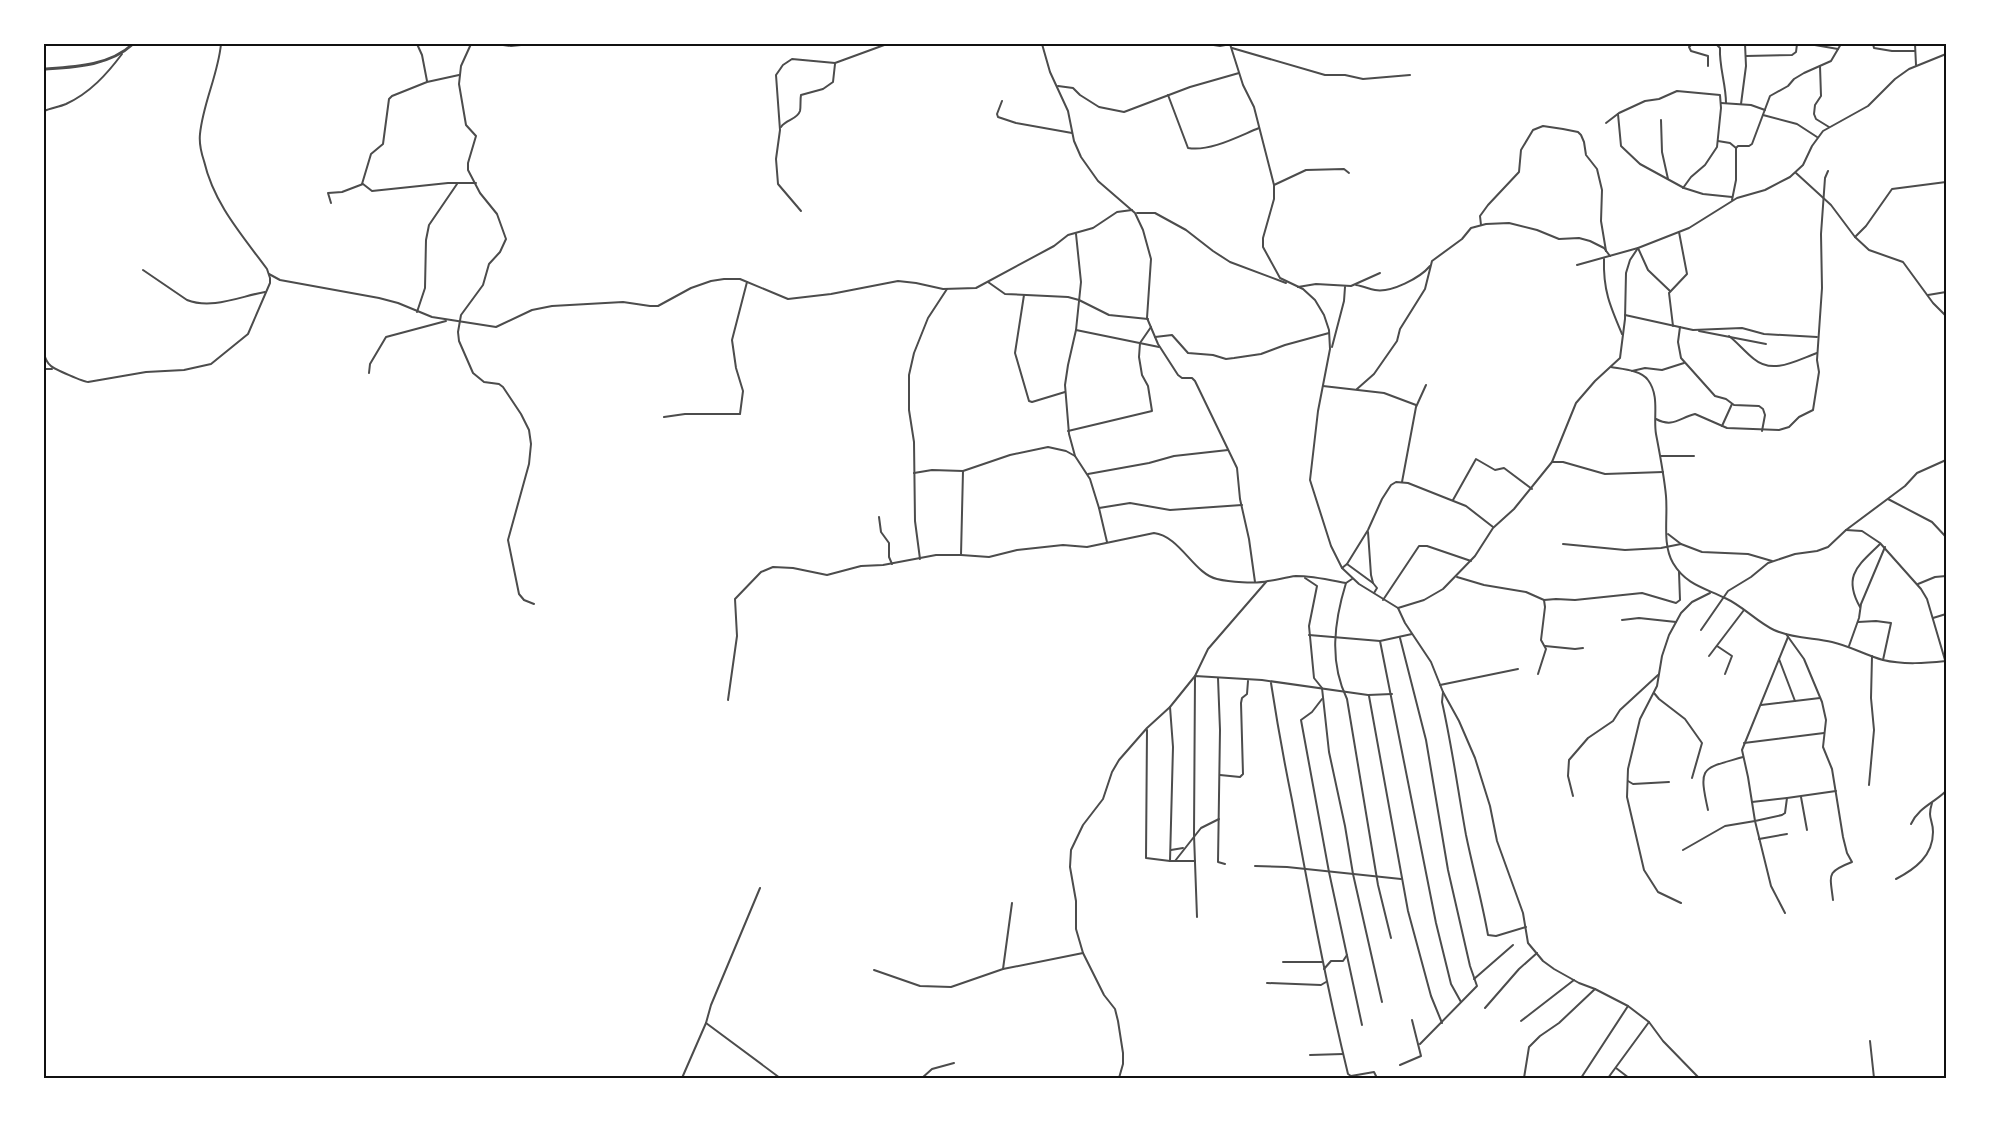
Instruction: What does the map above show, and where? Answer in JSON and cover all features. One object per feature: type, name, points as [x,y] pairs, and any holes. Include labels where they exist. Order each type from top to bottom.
[{"type":"street","points":[[44,69],[90,64],[110,58],[133,44]]},
{"type":"street","points":[[221,44],[218,68],[206,104],[200,133],[201,152],[218,201],[269,274],[280,280],[379,298],[398,303],[417,312],[459,322],[496,327],[532,310],[565,304],[622,302],[655,306],[691,288],[711,281],[733,278],[788,299],[831,294],[898,281],[947,289],[976,288],[1054,246],[1068,235],[1093,228],[1118,212],[1132,210]]},
{"type":"street","points":[[417,44],[422,55],[427,82]]},
{"type":"street","points":[[471,44],[459,75],[466,125],[476,136],[468,166],[479,192],[497,214],[506,239],[499,253],[489,264],[483,285],[461,315],[459,341],[472,370],[484,382],[499,384],[503,387],[529,430],[531,444],[529,464],[508,540],[519,594],[524,600],[534,604]]},
{"type":"street","points":[[496,44],[511,46],[531,44]]},
{"type":"street","points":[[801,211],[778,184],[776,155],[780,130],[776,76],[780,69],[793,59],[835,63],[887,44]]},
{"type":"street","points":[[1042,44],[1050,72],[1070,116],[1072,133],[1081,157],[1098,182],[1135,213],[1143,230],[1152,260],[1148,319],[1159,347],[1180,377],[1194,380],[1237,468],[1255,582]]},
{"type":"street","points":[[1207,44],[1231,45],[1325,75],[1345,75],[1363,79],[1410,75]]},
{"type":"street","points":[[1692,44],[1689,47],[1691,51],[1708,56],[1708,66]]},
{"type":"street","points":[[1716,44],[1720,48],[1720,66],[1726,103]]},
{"type":"street","points":[[1742,104],[1745,44]]},
{"type":"street","points":[[1746,56],[1792,55],[1796,52],[1797,44]]},
{"type":"street","points":[[1809,44],[1838,50]]},
{"type":"street","points":[[1736,148],[1751,146],[1771,94],[1788,86],[1794,79],[1831,61],[1840,44]]},
{"type":"street","points":[[1873,44],[1874,48],[1884,50],[1915,51]]},
{"type":"street","points":[[1915,44],[1916,65]]},
{"type":"street","points":[[1231,45],[1239,73],[1254,107],[1274,185],[1274,199],[1262,243],[1278,274],[1289,283]]},
{"type":"street","points":[[44,111],[66,104],[88,91],[106,74],[124,51]]},
{"type":"street","points":[[1576,265],[1638,248],[1679,232],[1732,198],[1770,188],[1796,173],[1806,160],[1817,137],[1829,127],[1868,106],[1895,79],[1916,65],[1947,54]]},
{"type":"street","points":[[780,130],[784,122],[795,118],[799,113],[801,95],[823,89],[833,82],[835,63]]},
{"type":"street","points":[[1820,66],[1821,96],[1815,105],[1814,114],[1816,119],[1829,127]]},
{"type":"street","points":[[1058,86],[1073,88],[1099,107],[1121,112],[1168,94],[1239,73]]},
{"type":"street","points":[[362,184],[371,154],[382,144],[389,99],[427,82],[459,75]]},
{"type":"street","points":[[1606,123],[1618,114],[1647,100],[1677,92],[1720,95],[1718,141],[1713,154],[1683,188]]},
{"type":"street","points":[[1168,94],[1188,148],[1199,149],[1259,128]]},
{"type":"street","points":[[1002,101],[998,117],[1016,123],[1072,133]]},
{"type":"street","points":[[1721,103],[1742,104],[1765,110]]},
{"type":"street","points":[[1618,114],[1622,147],[1640,164],[1683,188],[1703,194],[1732,198]]},
{"type":"street","points":[[1763,115],[1797,124],[1817,137]]},
{"type":"street","points":[[1661,120],[1662,152],[1668,179]]},
{"type":"street","points":[[1481,225],[1480,216],[1518,174],[1521,150],[1533,130],[1543,126],[1578,132],[1584,142],[1586,155],[1597,169],[1602,190],[1601,221],[1606,251]]},
{"type":"street","points":[[1718,141],[1730,143],[1736,148]]},
{"type":"street","points":[[1732,198],[1736,171],[1736,148]]},
{"type":"street","points":[[1274,185],[1306,170],[1345,170],[1349,173]]},
{"type":"street","points":[[1656,419],[1669,423],[1695,414],[1736,430],[1762,431],[1785,429],[1799,417],[1814,410],[1822,305],[1821,234],[1828,171]]},
{"type":"street","points":[[1796,173],[1835,209],[1855,237],[1870,251],[1903,262],[1935,306],[1947,316]]},
{"type":"street","points":[[1855,237],[1866,226],[1892,189],[1947,182]]},
{"type":"street","points":[[362,184],[372,191],[476,183]]},
{"type":"street","points":[[331,203],[328,193],[342,192],[362,184]]},
{"type":"street","points":[[417,312],[425,288],[426,238],[429,225],[457,184]]},
{"type":"street","points":[[1135,213],[1155,213],[1186,230],[1230,262],[1298,287],[1315,300],[1324,315],[1330,349],[1318,411],[1310,483],[1331,546],[1342,568],[1353,579],[1398,608],[1431,662],[1443,692],[1460,721],[1480,770],[1497,842],[1523,914],[1528,943],[1554,969],[1628,1006],[1649,1022],[1682,1063],[1699,1078]]},
{"type":"street","points":[[1356,285],[1378,290],[1397,286],[1421,275],[1437,256],[1462,239],[1469,229],[1481,225],[1509,223],[1559,239],[1585,239],[1598,244],[1610,256]]},
{"type":"street","points":[[1673,326],[1669,303],[1670,291],[1687,274],[1679,232]]},
{"type":"street","points":[[1076,233],[1080,274],[1079,300],[1076,330],[1067,369],[1068,431],[1075,456],[1088,474],[1107,542]]},
{"type":"street","points":[[1638,248],[1648,270],[1670,291]]},
{"type":"street","points":[[1398,608],[1418,603],[1438,593],[1456,577],[1471,561],[1493,528],[1532,489],[1552,462],[1574,405],[1620,358],[1625,315],[1626,273],[1629,260],[1638,248]]},
{"type":"street","points":[[1604,258],[1604,282],[1623,336]]},
{"type":"street","points":[[1357,389],[1374,374],[1397,341],[1400,330],[1427,285],[1430,266]]},
{"type":"street","points":[[143,270],[195,303],[220,303],[266,292]]},
{"type":"street","points":[[1298,287],[1316,284],[1345,287],[1356,285],[1380,273]]},
{"type":"street","points":[[44,369],[66,372],[85,382],[146,372],[184,370],[211,364],[248,334],[270,283],[269,274]]},
{"type":"street","points":[[664,417],[685,414],[740,414],[743,391],[736,368],[732,340],[747,282]]},
{"type":"street","points":[[987,282],[1005,294],[1068,297],[1109,315],[1148,319]]},
{"type":"street","points":[[1330,349],[1335,339],[1345,287]]},
{"type":"street","points":[[920,559],[915,521],[914,442],[908,394],[909,375],[914,353],[928,318],[947,289]]},
{"type":"street","points":[[1928,295],[1947,292]]},
{"type":"street","points":[[1024,295],[1015,353],[1029,401],[1066,392]]},
{"type":"street","points":[[1625,315],[1766,344]]},
{"type":"street","points":[[369,373],[370,364],[386,337],[449,320]]},
{"type":"street","points":[[1068,431],[1152,411],[1148,384],[1143,377],[1140,363],[1140,343],[1151,327]]},
{"type":"street","points":[[1680,327],[1678,351],[1684,363],[1715,396],[1738,406],[1759,406],[1763,409],[1765,415],[1762,431]]},
{"type":"street","points":[[1693,330],[1742,328],[1764,334],[1818,337]]},
{"type":"street","points":[[1076,330],[1159,347]]},
{"type":"street","points":[[1155,337],[1172,334],[1188,354],[1208,354],[1226,359],[1261,354],[1329,333]]},
{"type":"street","points":[[1729,336],[1755,360],[1766,366],[1793,363],[1817,353]]},
{"type":"street","points":[[44,353],[48,363],[55,369]]},
{"type":"street","points":[[1632,371],[1646,368],[1662,370],[1684,363]]},
{"type":"street","points":[[1611,367],[1632,371],[1643,376],[1648,380],[1655,399],[1656,434],[1666,498],[1669,555],[1679,572],[1695,585],[1724,597],[1768,627],[1787,636],[1849,646],[1883,660],[1901,663],[1946,661],[1945,650],[1927,599],[1917,585],[1880,543],[1863,531],[1846,530]]},
{"type":"street","points":[[1323,386],[1384,393],[1416,405]]},
{"type":"street","points":[[1402,482],[1416,405],[1426,386]]},
{"type":"street","points":[[1722,426],[1732,404]]},
{"type":"street","points":[[914,473],[932,470],[963,471],[1010,455],[1048,447],[1066,451],[1075,456]]},
{"type":"street","points":[[1088,474],[1151,463],[1174,456],[1228,450]]},
{"type":"street","points":[[1661,456],[1694,456]]},
{"type":"street","points":[[1452,500],[1476,459],[1495,470],[1504,468],[1532,489]]},
{"type":"street","points":[[1701,630],[1728,591],[1772,561],[1795,554],[1822,550],[1920,471],[1947,460]]},
{"type":"street","points":[[1552,462],[1563,462],[1605,474],[1663,472]]},
{"type":"street","points":[[961,555],[963,471]]},
{"type":"street","points":[[1342,568],[1347,564],[1368,530],[1391,485],[1396,482],[1402,482],[1452,500],[1473,510],[1493,528]]},
{"type":"street","points":[[1888,498],[1934,523],[1947,537]]},
{"type":"street","points":[[1099,508],[1130,503],[1170,510],[1242,505]]},
{"type":"street","points":[[879,518],[881,532],[890,543],[889,557],[892,564]]},
{"type":"street","points":[[1368,530],[1373,583]]},
{"type":"street","points":[[728,700],[736,636],[734,602],[761,572],[773,567],[786,567],[827,575],[861,566],[892,564],[936,555],[993,557],[1017,550],[1063,545],[1087,547],[1158,533],[1184,551],[1210,576],[1223,580],[1266,582],[1304,576],[1346,583],[1353,579]]},
{"type":"street","points":[[1667,533],[1681,544],[1702,552],[1748,554],[1772,561]]},
{"type":"street","points":[[1860,607],[1855,598],[1852,574],[1880,543]]},
{"type":"street","points":[[1563,544],[1610,550],[1681,544]]},
{"type":"street","points":[[1383,600],[1419,546],[1427,546],[1471,561]]},
{"type":"street","points":[[1849,646],[1858,622],[1860,607],[1885,547]]},
{"type":"street","points":[[1347,564],[1373,583],[1377,588],[1374,593]]},
{"type":"street","points":[[1456,577],[1484,585],[1526,592],[1544,600],[1556,598],[1575,600],[1637,593],[1678,602],[1679,572]]},
{"type":"street","points":[[1304,576],[1317,586],[1309,635],[1314,678],[1322,688],[1329,752],[1353,874],[1382,1002]]},
{"type":"street","points":[[1917,585],[1932,578],[1947,576]]},
{"type":"street","points":[[1119,1078],[1123,1053],[1117,1015],[1083,953],[1076,929],[1076,902],[1070,867],[1071,850],[1083,825],[1103,799],[1112,772],[1119,760],[1147,728],[1170,707],[1195,676],[1208,648],[1266,582]]},
{"type":"street","points":[[1346,583],[1334,637],[1335,652],[1341,686],[1347,699],[1391,938]]},
{"type":"street","points":[[1681,903],[1658,892],[1644,870],[1628,800],[1628,770],[1637,728],[1654,693],[1665,646],[1676,622],[1692,602],[1711,593]]},
{"type":"street","points":[[1538,674],[1545,646],[1541,640],[1544,600]]},
{"type":"street","points":[[1709,656],[1744,610]]},
{"type":"street","points":[[1933,618],[1947,614]]},
{"type":"street","points":[[1622,620],[1639,618],[1676,622]]},
{"type":"street","points":[[1858,622],[1891,623],[1883,660]]},
{"type":"street","points":[[1309,635],[1380,641],[1412,634]]},
{"type":"street","points":[[1785,913],[1772,886],[1759,839],[1742,750],[1787,636]]},
{"type":"street","points":[[1787,636],[1804,659],[1826,717],[1823,747],[1832,769],[1842,837],[1852,862],[1833,871],[1830,875],[1833,900]]},
{"type":"street","points":[[1400,638],[1426,740],[1448,870],[1477,984],[1476,988],[1420,1044]]},
{"type":"street","points":[[1380,641],[1436,923],[1451,984],[1461,1002]]},
{"type":"street","points":[[1545,646],[1583,648]]},
{"type":"street","points":[[1717,646],[1732,656],[1725,674]]},
{"type":"street","points":[[1869,785],[1874,730],[1871,698],[1872,656]]},
{"type":"street","points":[[1779,659],[1795,701]]},
{"type":"street","points":[[1440,685],[1518,669]]},
{"type":"street","points":[[1573,796],[1568,776],[1569,760],[1588,738],[1613,721],[1620,710],[1658,675]]},
{"type":"street","points":[[1195,676],[1248,681],[1262,680],[1344,693],[1392,694]]},
{"type":"street","points":[[1195,676],[1194,835],[1197,917]]},
{"type":"street","points":[[1218,678],[1218,862],[1225,864]]},
{"type":"street","points":[[1219,775],[1240,777],[1243,774],[1241,703],[1242,698],[1247,694],[1248,681]]},
{"type":"street","points":[[1271,683],[1280,745],[1323,969],[1343,1054],[1349,1076],[1374,1072],[1377,1078]]},
{"type":"street","points":[[1443,692],[1442,702],[1466,834],[1488,935],[1496,936],[1526,927]]},
{"type":"street","points":[[1654,693],[1685,719],[1702,743],[1692,778]]},
{"type":"street","points":[[1368,695],[1402,872],[1401,879],[1421,965],[1442,1023]]},
{"type":"street","points":[[1760,705],[1820,698]]},
{"type":"street","points":[[1322,699],[1312,712],[1301,720],[1329,872],[1362,1025]]},
{"type":"street","points":[[1170,707],[1173,747],[1170,850],[1172,861]]},
{"type":"street","points":[[1147,728],[1146,858],[1195,861]]},
{"type":"street","points":[[1744,743],[1824,733]]},
{"type":"street","points":[[1708,810],[1702,777],[1718,763],[1743,757]]},
{"type":"street","points":[[1628,781],[1633,784],[1669,782]]},
{"type":"street","points":[[1752,802],[1836,791]]},
{"type":"street","points":[[1911,824],[1920,809],[1947,791]]},
{"type":"street","points":[[1802,797],[1807,830]]},
{"type":"street","points":[[1683,850],[1725,826],[1782,815],[1785,813],[1787,798]]},
{"type":"street","points":[[1896,879],[1910,872],[1922,862],[1929,851],[1933,833],[1929,816],[1932,803]]},
{"type":"street","points":[[1172,861],[1203,826],[1219,819]]},
{"type":"street","points":[[1759,839],[1787,834]]},
{"type":"street","points":[[1170,850],[1183,848]]},
{"type":"street","points":[[1255,866],[1287,867],[1401,879]]},
{"type":"street","points":[[682,1078],[760,888]]},
{"type":"street","points":[[1003,969],[1011,903]]},
{"type":"street","points":[[1474,979],[1513,945]]},
{"type":"street","points":[[874,970],[912,984],[939,988],[959,986],[977,977],[1003,969],[1083,953]]},
{"type":"street","points":[[1485,1008],[1519,969],[1537,953]]},
{"type":"street","points":[[1323,969],[1331,962],[1343,961],[1347,955]]},
{"type":"street","points":[[1283,962],[1322,962]]},
{"type":"street","points":[[1521,1022],[1574,980]]},
{"type":"street","points":[[1268,983],[1321,985],[1326,982]]},
{"type":"street","points":[[1524,1078],[1529,1047],[1595,989]]},
{"type":"street","points":[[1581,1078],[1628,1006]]},
{"type":"street","points":[[1400,1065],[1420,1058],[1422,1054],[1412,1020]]},
{"type":"street","points":[[1608,1078],[1649,1022]]},
{"type":"street","points":[[706,1023],[780,1078]]},
{"type":"street","points":[[1870,1041],[1874,1078]]},
{"type":"street","points":[[1310,1055],[1343,1054]]},
{"type":"street","points":[[922,1078],[932,1069],[954,1063]]},
{"type":"street","points":[[1616,1068],[1629,1078]]}]
